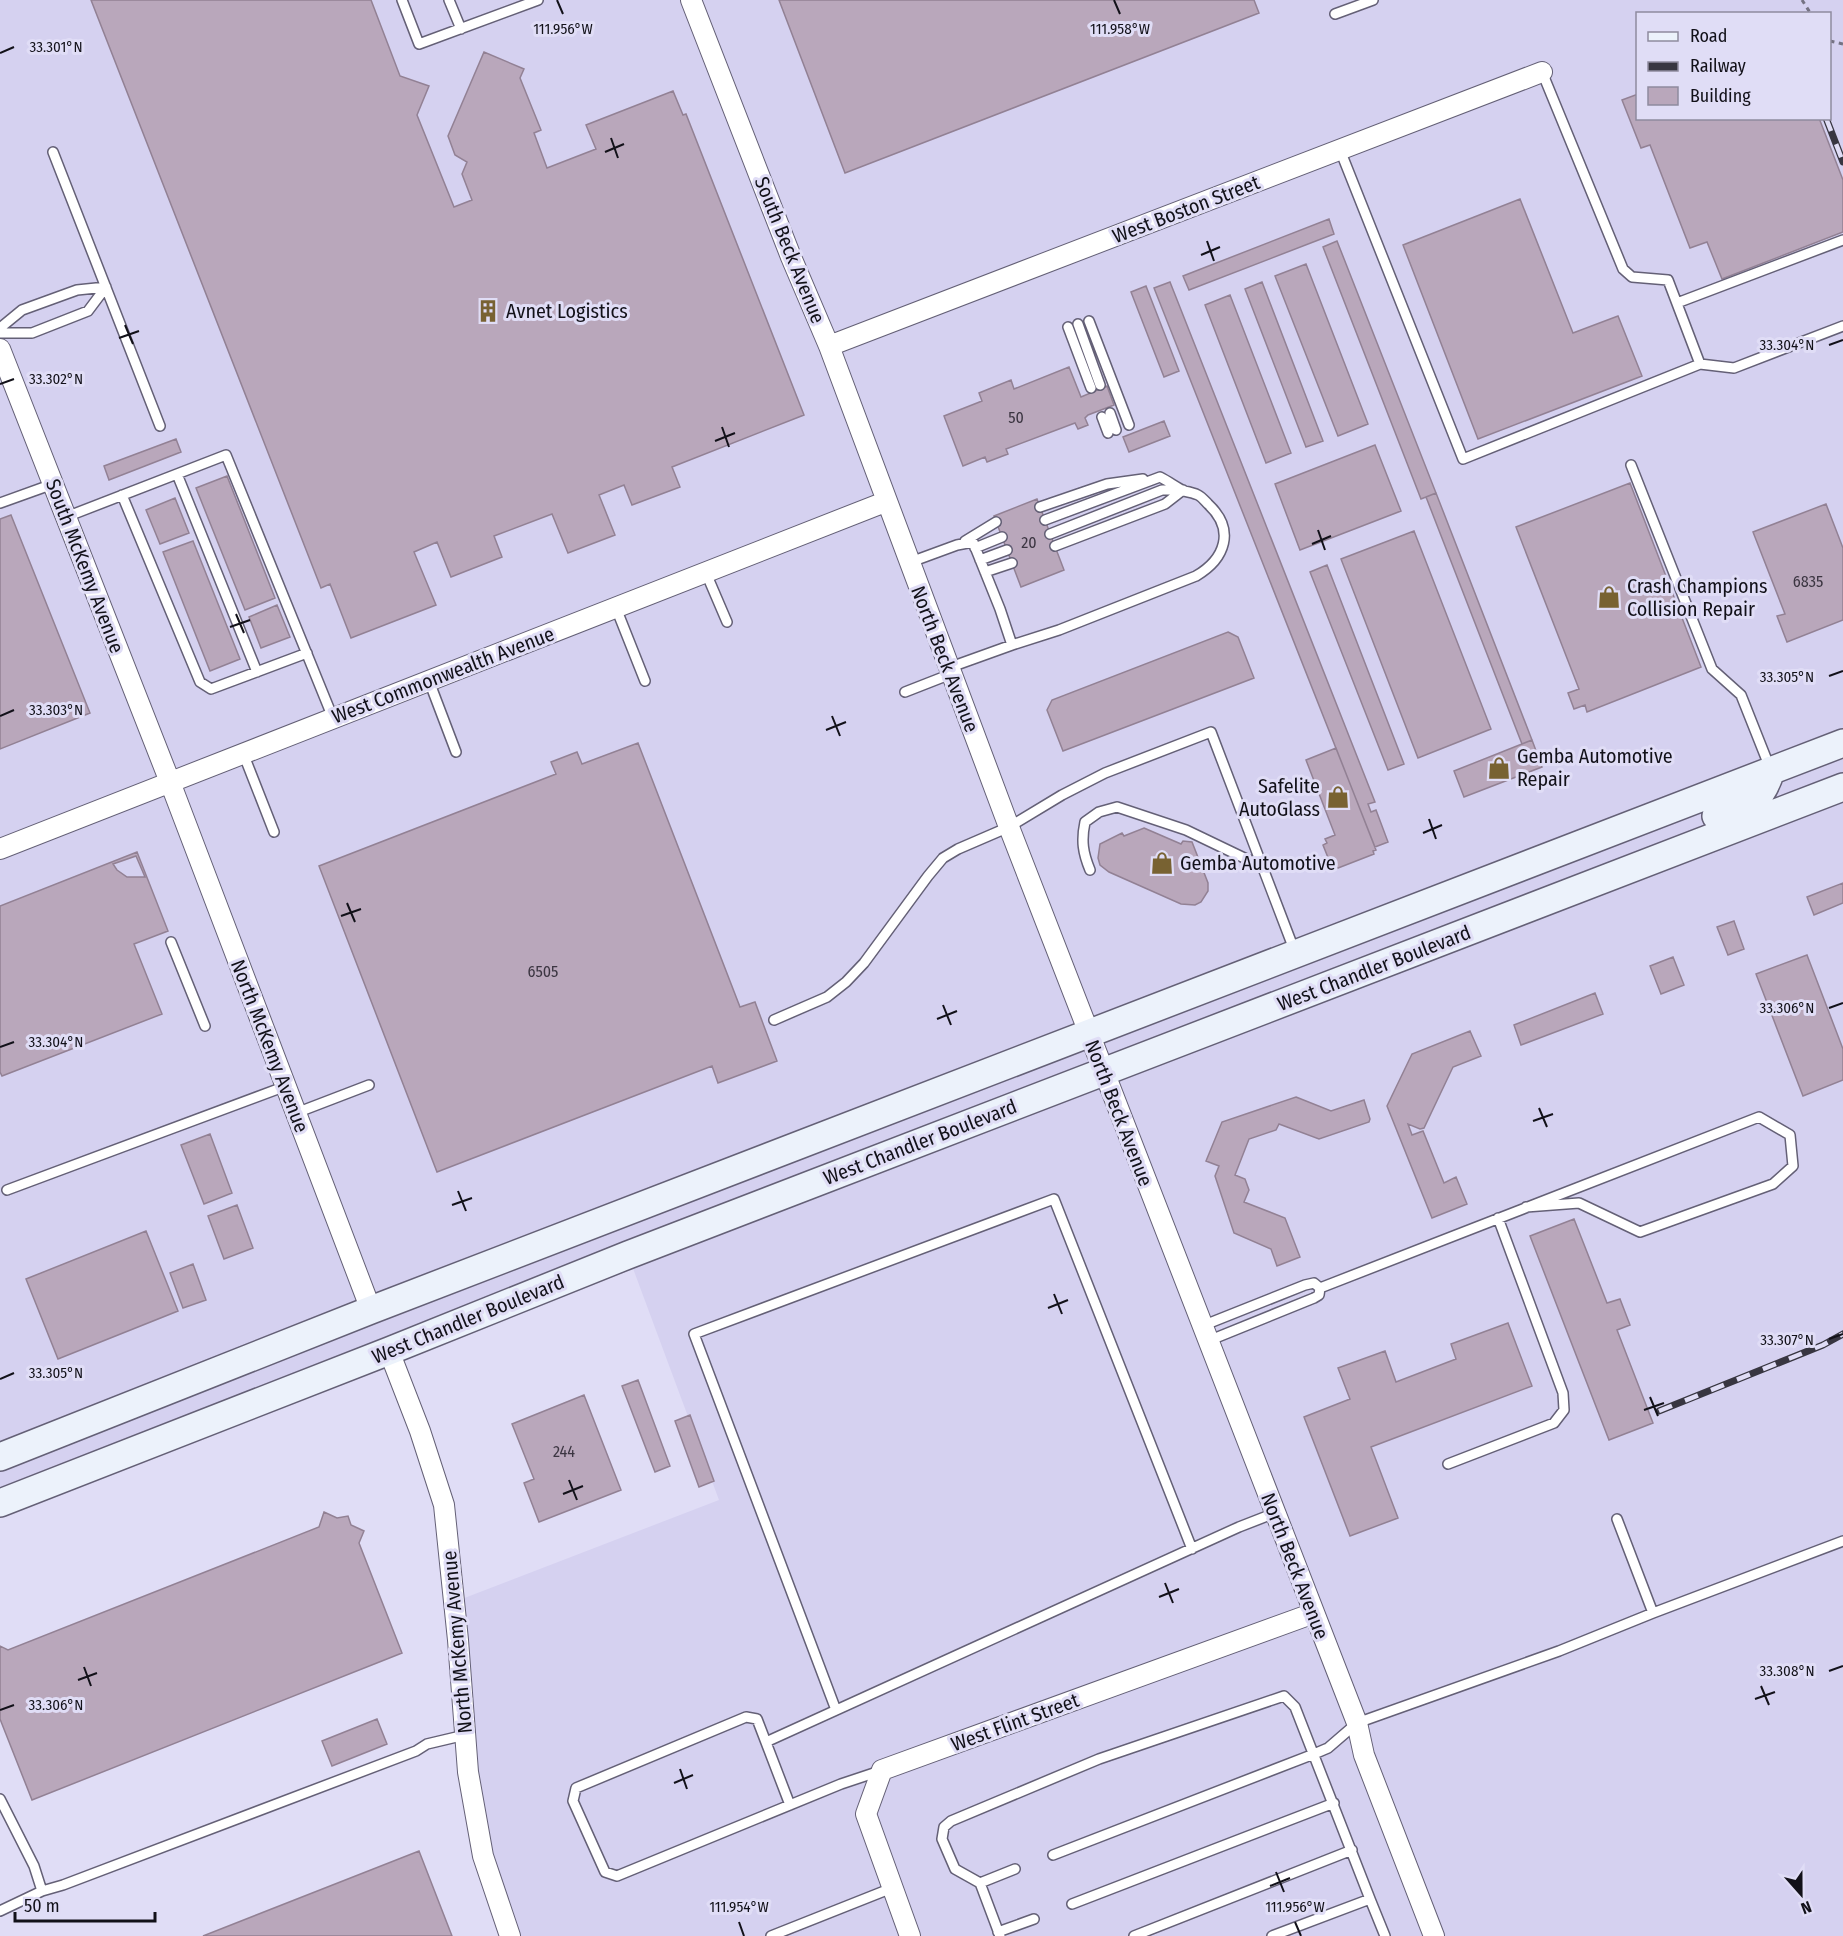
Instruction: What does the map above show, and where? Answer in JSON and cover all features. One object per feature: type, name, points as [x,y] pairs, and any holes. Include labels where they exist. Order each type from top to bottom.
[{"type":"main road","name":"West Chandler Boulevard","points":[[0,1457],[371,1310],[1843,743]]},
{"type":"main road","points":[[1654,860],[1672,834],[1747,804],[1762,795],[1771,770]]},
{"type":"main road","name":"West Chandler Boulevard","points":[[0,1503],[628,1255],[1843,787]]},
{"type":"street","name":"South Beck Avenue","points":[[691,0],[791,257],[829,346],[885,502]]},
{"type":"street","name":"West Boston Street","points":[[829,346],[1542,72]]},
{"type":"street","name":"South McKemy Avenue","points":[[0,349],[170,782]]},
{"type":"street","name":"North Beck Avenue","points":[[885,502],[1103,1071],[1357,1723],[1364,1755],[1434,1936]]},
{"type":"street","name":"West Commonwealth Avenue","points":[[0,849],[885,502]]},
{"type":"street","name":"North McKemy Avenue","points":[[170,782],[371,1310]]},
{"type":"street","name":"North McKemy Avenue","points":[[389,1351],[420,1431],[444,1505],[468,1772],[483,1856],[510,1936]]},
{"type":"street","name":"West Flint Street","points":[[882,1770],[1314,1614]]},
{"type":"street","points":[[882,1770],[866,1814],[910,1936]]},
{"type":"lane","points":[[402,0],[419,44],[538,0]]},
{"type":"lane","points":[[449,0],[461,29]]},
{"type":"lane","points":[[506,0],[510,11]]},
{"type":"lane","points":[[1335,14],[1373,0]]},
{"type":"lane","points":[[1542,72],[1623,269],[1632,277],[1668,280],[1700,364]]},
{"type":"lane","points":[[1340,150],[1463,459],[1700,364],[1734,368],[1843,326]]},
{"type":"lane","points":[[53,152],[159,426]]},
{"type":"lane","points":[[1677,303],[1843,240]]},
{"type":"lane","points":[[0,328],[22,310],[77,290],[106,287]]},
{"type":"lane","points":[[0,333],[32,333],[88,311],[106,287]]},
{"type":"lane","points":[[1089,321],[1129,425]]},
{"type":"lane","points":[[1068,327],[1095,386],[1078,324]]},
{"type":"lane","points":[[1106,415],[1112,432]]},
{"type":"lane","points":[[66,517],[226,455],[333,718]]},
{"type":"lane","points":[[1631,465],[1712,669],[1741,694],[1771,770]]},
{"type":"lane","points":[[177,474],[257,672]]},
{"type":"lane","points":[[1045,520],[1160,477]]},
{"type":"lane","points":[[905,692],[1012,645],[1069,626],[1196,576],[1207,570],[1220,553],[1225,538],[1224,525],[1216,512],[1199,495],[1183,490],[1160,477],[1107,484],[1040,507]]},
{"type":"lane","points":[[0,503],[53,484]]},
{"type":"lane","points":[[1050,534],[1162,490],[1183,490]]},
{"type":"lane","points":[[1055,546],[1165,504],[1183,490]]},
{"type":"lane","points":[[122,495],[200,682],[211,689],[307,653]]},
{"type":"lane","points":[[957,545],[996,522]]},
{"type":"lane","points":[[975,548],[1002,537]]},
{"type":"lane","points":[[909,563],[957,545],[973,542],[1012,645]]},
{"type":"lane","points":[[980,560],[1007,550]]},
{"type":"lane","points":[[985,572],[1012,563]]},
{"type":"lane","points":[[706,573],[727,622]]},
{"type":"lane","points":[[616,608],[645,681]]},
{"type":"lane","points":[[429,681],[456,752]]},
{"type":"lane","points":[[774,1020],[827,997],[846,982],[864,963],[943,858],[957,849],[1009,827],[1062,795],[1106,773],[1211,732],[1296,954]]},
{"type":"lane","points":[[243,753],[274,832]]},
{"type":"lane","points":[[1090,870],[1082,850],[1085,822],[1099,812],[1117,807],[1186,830],[1263,867]]},
{"type":"lane","points":[[171,942],[205,1026]]},
{"type":"lane","points":[[296,1113],[369,1085]]},
{"type":"lane","points":[[7,1190],[286,1086]]},
{"type":"lane","points":[[1320,1288],[1526,1207],[1759,1117],[1790,1135],[1793,1166],[1773,1184],[1640,1232],[1579,1203],[1526,1207]]},
{"type":"lane","points":[[836,1710],[694,1334],[1054,1199],[1192,1549]]},
{"type":"lane","points":[[1448,1464],[1554,1423],[1564,1410],[1563,1393],[1498,1218]]},
{"type":"lane","points":[[1205,1334],[1305,1285],[1314,1283],[1320,1288]]},
{"type":"lane","points":[[1205,1334],[1314,1298],[1319,1294],[1320,1288]]},
{"type":"lane","points":[[766,1742],[1275,1513]]},
{"type":"lane","points":[[1617,1519],[1653,1613]]},
{"type":"lane","points":[[1053,1855],[1328,1748],[1357,1723],[1559,1651],[1843,1541]]},
{"type":"lane","points":[[1034,1919],[999,1934],[980,1883],[955,1869],[942,1839],[944,1827],[951,1821],[1099,1759],[1284,1696],[1295,1707],[1385,1936]]},
{"type":"lane","points":[[790,1805],[757,1719],[746,1717],[576,1788],[573,1801],[605,1872],[617,1876],[882,1770]]},
{"type":"lane","points":[[0,1911],[42,1891],[394,1759],[427,1744],[465,1735]]},
{"type":"lane","points":[[0,1799],[33,1866],[42,1891]]},
{"type":"lane","points":[[1072,1904],[1334,1803]]},
{"type":"lane","points":[[1134,1936],[1352,1850]]},
{"type":"lane","points":[[980,1883],[1016,1869]]},
{"type":"lane","points":[[771,1936],[892,1888]]},
{"type":"lane","points":[[1272,1936],[1370,1899]]},
{"type":"shaded area","points":[[0,0],[1843,0],[1843,1936],[510,1936],[483,1856],[454,1602],[719,1500],[628,1255],[0,1502]]},
{"type":"building","name":"Avnet Logistics","points":[[91,0],[371,0],[400,76],[429,86],[417,115],[454,207],[472,200],[462,174],[467,162],[455,155],[448,136],[484,52],[524,69],[520,78],[541,130],[534,133],[547,168],[596,149],[586,125],[673,91],[683,115],[686,114],[804,415],[672,467],[680,487],[632,505],[624,485],[599,495],[615,535],[568,553],[552,514],[494,536],[502,557],[451,577],[437,542],[414,552],[436,605],[351,638],[330,584],[321,588]]},
{"type":"building","points":[[779,0],[1254,0],[1259,13],[845,173]]},
{"type":"building","points":[[1636,95],[1636,120],[1820,120],[1843,180],[1843,232],[1722,279],[1707,242],[1690,248],[1650,145],[1641,148],[1622,100]]},
{"type":"building","points":[[1520,199],[1573,333],[1618,316],[1642,376],[1478,439],[1403,245]]},
{"type":"building","points":[[1329,219],[1334,234],[1189,290],[1183,276]]},
{"type":"building","points":[[1337,241],[1436,493],[1421,499],[1323,247]]},
{"type":"building","points":[[1306,264],[1368,424],[1338,436],[1275,276]]},
{"type":"building","points":[[1170,282],[1375,802],[1368,804],[1371,812],[1376,810],[1388,842],[1375,847],[1154,288]]},
{"type":"building","points":[[1262,282],[1323,441],[1306,447],[1245,289]]},
{"type":"building","points":[[1146,286],[1179,371],[1164,377],[1131,292]]},
{"type":"building","points":[[1230,295],[1291,453],[1266,463],[1205,305]]},
{"type":"building","points":[[1069,367],[1081,397],[1107,386],[1114,405],[1088,415],[1085,418],[1088,425],[1078,429],[1075,423],[1006,449],[1008,454],[987,462],[985,457],[963,466],[944,416],[982,401],[979,393],[1011,380],[1014,389]]},
{"type":"building","points":[[1164,421],[1170,436],[1129,452],[1123,437]]},
{"type":"building","points":[[176,439],[181,452],[109,480],[104,466]]},
{"type":"building","points":[[1375,445],[1401,511],[1300,550],[1275,484]]},
{"type":"building","points":[[227,476],[275,598],[245,610],[196,488]]},
{"type":"building","name":"Crash Champions Collision Repair","points":[[1630,483],[1701,667],[1587,712],[1585,705],[1574,709],[1568,693],[1579,689],[1516,527]]},
{"type":"building","points":[[1436,493],[1532,740],[1522,744],[1426,497]]},
{"type":"building","points":[[175,498],[189,533],[160,544],[146,510]]},
{"type":"building","points":[[1037,499],[1064,570],[1021,587],[994,516]]},
{"type":"building","points":[[1826,504],[1843,548],[1843,620],[1787,642],[1777,616],[1785,614],[1753,532]]},
{"type":"building","points":[[11,515],[90,713],[0,749],[0,519]]},
{"type":"building","points":[[1414,531],[1491,729],[1418,758],[1341,559]]},
{"type":"building","points":[[193,541],[240,659],[210,671],[163,552]]},
{"type":"building","points":[[1327,565],[1404,764],[1388,770],[1310,572]]},
{"type":"building","points":[[277,605],[290,637],[261,648],[249,617]]},
{"type":"building","points":[[1228,632],[1238,637],[1254,678],[1063,751],[1047,710],[1052,700]]},
{"type":"building","name":"Gemba Automotive Repair","points":[[1532,740],[1542,767],[1464,797],[1454,771]]},
{"type":"building","points":[[638,743],[740,1007],[755,1002],[777,1061],[718,1083],[712,1066],[437,1172],[319,866],[556,774],[551,762],[577,752],[582,764]]},
{"type":"building","name":"Safelite AutoGlass","points":[[1336,748],[1376,850],[1373,851],[1374,854],[1333,870],[1323,845],[1327,843],[1325,839],[1335,835],[1306,760]]},
{"type":"building","points":[[1144,828],[1181,844],[1183,841],[1192,842],[1208,883],[1208,891],[1201,902],[1195,905],[1181,904],[1109,872],[1100,865],[1098,858],[1100,844],[1122,833],[1124,836]]},
{"type":"building","points":[[137,852],[168,931],[134,944],[162,1014],[2,1076],[0,1072],[0,906]],"holes":[[[136,856],[145,877],[127,877],[113,864]]]},
{"type":"building","points":[[1843,883],[1843,903],[1814,915],[1807,897]]},
{"type":"building","points":[[1734,921],[1744,949],[1728,955],[1717,927]]},
{"type":"building","points":[[1807,955],[1843,1049],[1843,1080],[1803,1096],[1756,974]]},
{"type":"building","points":[[1673,957],[1684,985],[1661,994],[1650,966]]},
{"type":"building","points":[[1595,993],[1603,1014],[1521,1045],[1514,1025]]},
{"type":"building","points":[[1470,1031],[1481,1056],[1453,1067],[1424,1128],[1420,1129],[1408,1124],[1412,1135],[1423,1131],[1444,1183],[1456,1177],[1467,1204],[1432,1218],[1387,1106],[1412,1054]]},
{"type":"building","points":[[1296,1097],[1331,1111],[1364,1100],[1370,1119],[1369,1122],[1319,1139],[1279,1124],[1276,1130],[1249,1139],[1235,1175],[1245,1179],[1249,1190],[1244,1202],[1285,1218],[1300,1257],[1277,1266],[1271,1249],[1234,1233],[1215,1176],[1219,1166],[1206,1161],[1222,1122]]},
{"type":"building","points":[[210,1134],[232,1193],[204,1204],[181,1145]]},
{"type":"building","points":[[237,1205],[253,1248],[224,1259],[208,1216]]},
{"type":"building","points":[[1574,1219],[1607,1303],[1620,1299],[1630,1325],[1617,1330],[1653,1423],[1609,1440],[1530,1236]]},
{"type":"building","points":[[146,1231],[178,1311],[58,1359],[26,1279]]},
{"type":"building","points":[[193,1264],[206,1300],[183,1308],[170,1273]]},
{"type":"building","points":[[1508,1323],[1532,1386],[1371,1447],[1398,1518],[1350,1536],[1304,1417],[1350,1399],[1338,1368],[1385,1351],[1396,1382],[1456,1359],[1451,1344]]},
{"type":"building","points":[[638,1380],[670,1466],[655,1472],[622,1386]]},
{"type":"building","points":[[584,1395],[621,1490],[539,1522],[524,1483],[534,1479],[512,1424]]},
{"type":"building","points":[[690,1415],[714,1481],[699,1487],[675,1421]]},
{"type":"building","points":[[324,1512],[337,1518],[348,1516],[351,1525],[364,1531],[359,1543],[402,1653],[32,1800],[0,1719],[0,1646],[8,1650],[319,1527]]},
{"type":"building","points":[[377,1719],[387,1744],[332,1766],[322,1741]]},
{"type":"building","points":[[419,1851],[452,1936],[203,1936]]},
{"type":"railway","points":[[1827,120],[1843,162]]},
{"type":"railway","points":[[1659,1411],[1823,1345],[1843,1334]]},
{"type":"place","name":"Avnet Logistics","points":[[488,311]]},
{"type":"place","name":"Crash Champions Collision Repair","points":[[1609,597]]},
{"type":"place","name":"Gemba Automotive Repair","points":[[1499,768]]},
{"type":"place","name":"Safelite AutoGlass","points":[[1338,797]]},
{"type":"place","name":"Gemba Automotive","points":[[1162,863]]}]
